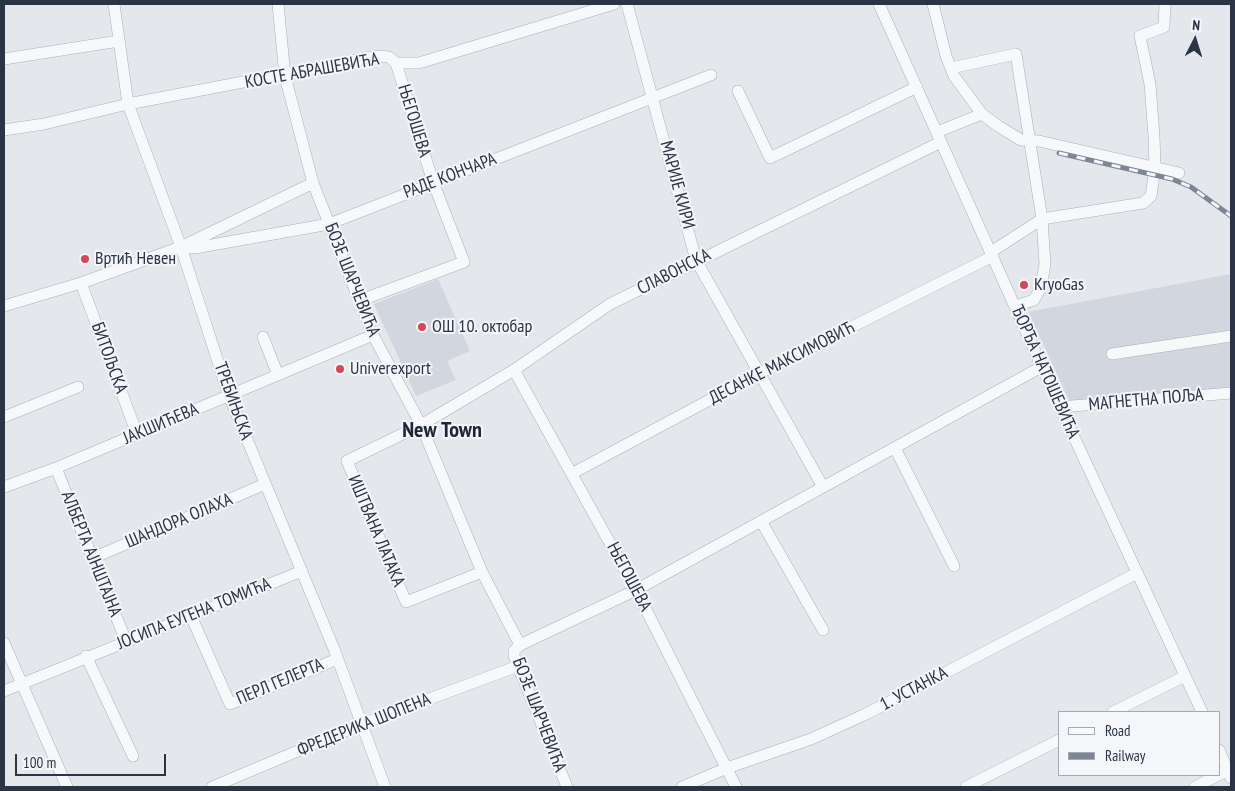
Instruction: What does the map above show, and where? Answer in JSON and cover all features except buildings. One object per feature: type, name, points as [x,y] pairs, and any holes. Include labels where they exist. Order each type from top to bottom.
[{"type":"street","name":"ТРЕБИЊСКА","points":[[114,4],[128,104],[181,247],[229,396],[302,571],[385,787]]},
{"type":"street","name":"БОЗЕ ШАРЧЕВИЋА","points":[[278,4],[285,76],[313,183],[374,335],[421,425],[482,572],[520,645],[514,651],[518,666],[567,787]]},
{"type":"street","name":"КОСТЕ АБРАШЕВИЋА","points":[[4,130],[44,124],[128,104],[285,76],[379,56],[390,57],[396,64],[419,63],[614,4]]},
{"type":"street","name":"МАРИЈЕ КИРИ","points":[[627,4],[654,96],[696,260],[758,374],[823,487]]},
{"type":"street","name":"ЂОРЂА НАТОШЕВИЋА","points":[[879,4],[1060,407],[1202,711]]},
{"type":"street","points":[[933,4],[951,68],[982,114],[1021,140],[1039,142],[1179,174]]},
{"type":"street","points":[[1042,218],[1143,203],[1151,196],[1156,168],[1150,84],[1140,36],[1164,27],[1165,4]]},
{"type":"street","points":[[4,59],[119,41]]},
{"type":"street","points":[[951,68],[1016,54],[1042,218],[1045,264],[1043,281],[1034,300],[1016,306]]},
{"type":"street","name":"ЊЕГОШЕВА","points":[[361,300],[464,262],[433,182],[396,64]]},
{"type":"street","name":"РАДЕ КОНЧАРА","points":[[181,247],[195,248],[329,224],[711,75]]},
{"type":"street","points":[[738,91],[770,158],[917,87]]},
{"type":"street","name":"СЛАВОНСКА","points":[[421,425],[514,370],[610,304],[982,114]]},
{"type":"street","name":"РАДЕ КОНЧАРА","points":[[4,306],[81,282],[181,247],[313,183]]},
{"type":"street","name":"ДЕСАНКЕ МАКСИМОВИЋ","points":[[573,473],[758,374],[992,254],[1042,218]]},
{"type":"street","name":"БИТОЉСКА","points":[[81,282],[137,434]]},
{"type":"street","name":"ЈАКШИЋЕВА","points":[[4,487],[56,468],[374,335]]},
{"type":"street","points":[[1112,354],[1231,336]]},
{"type":"street","points":[[263,337],[278,375]]},
{"type":"street","points":[[520,645],[636,590],[1043,366]]},
{"type":"street","name":"ЊЕГОШЕВА","points":[[514,370],[573,473],[636,590],[736,787]]},
{"type":"street","points":[[4,417],[78,387]]},
{"type":"street","name":"МАГНЕТНА ПОЉА","points":[[1060,407],[1231,393]]},
{"type":"street","name":"ИШТВАНА ЛАТАКА","points":[[421,425],[347,461],[354,478],[406,602],[482,572]]},
{"type":"street","points":[[895,448],[954,566]]},
{"type":"street","name":"АЛБЕРТА АЈНШТАЈНА","points":[[56,468],[126,641]]},
{"type":"street","name":"ШАНДОРА ОЛАХА","points":[[93,558],[265,484]]},
{"type":"street","points":[[761,521],[823,630]]},
{"type":"street","name":"ЈОСИПА ЕУГЕНА ТОМИЋА","points":[[4,690],[302,571]]},
{"type":"street","name":"1. УСТАНКА","points":[[682,787],[727,768],[811,739],[866,714],[1137,573]]},
{"type":"street","name":"ПЕРЛ ГЕЛЕРТА","points":[[191,616],[230,704],[337,659]]},
{"type":"street","points":[[4,643],[20,684],[67,787]]},
{"type":"street","points":[[86,656],[133,756]]},
{"type":"street","name":"ФРЕДЕРИКА ШОПЕНА","points":[[212,787],[362,724],[518,666]]},
{"type":"street","points":[[1116,711],[1185,676]]},
{"type":"street","points":[[966,787],[1058,741]]},
{"type":"street","points":[[1195,787],[1230,774],[1220,752]]},
{"type":"shaded area","points":[[1231,274],[1231,393],[1078,405],[1069,400],[1028,312]]},
{"type":"shaded area","name":"ОШ 10. октобар","points":[[438,279],[470,351],[447,361],[456,380],[416,396],[374,304]]},
{"type":"railway","points":[[1059,153],[1172,179],[1191,187],[1231,216]]},
{"type":"place","name":"Вртић Невен","points":[[85,259]]},
{"type":"place","name":"KryoGas","points":[[1024,285]]},
{"type":"place","name":"ОШ 10. октобар","points":[[422,327]]},
{"type":"place","name":"Univerexport","points":[[340,369]]},
{"type":"district","name":"New Town","points":[[442,431]]}]
